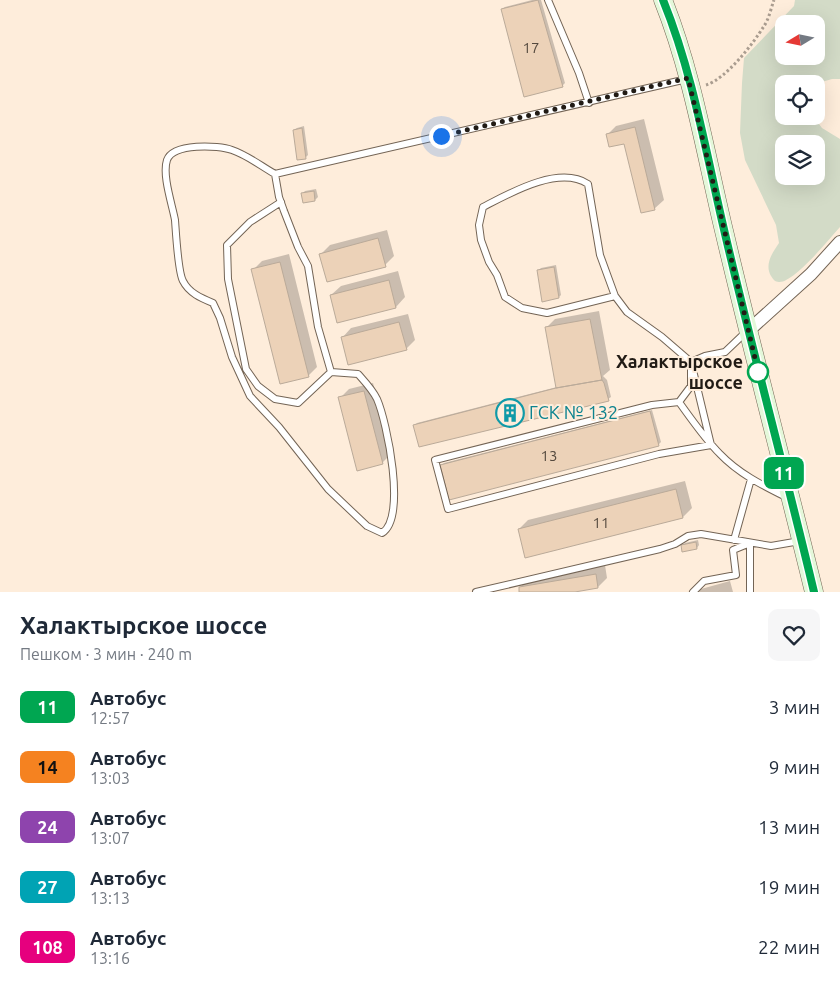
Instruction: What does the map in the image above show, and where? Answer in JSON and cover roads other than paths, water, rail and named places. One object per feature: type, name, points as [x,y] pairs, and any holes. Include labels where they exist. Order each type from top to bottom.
[{"type":"street","points":[[663,0],[675,31],[690,84],[748,331],[814,592]]},
{"type":"street","points":[[748,331],[811,274],[840,242]]},
{"type":"lane","points":[[548,0],[589,102]]},
{"type":"lane","points":[[281,202],[250,222],[227,245],[228,279],[246,369],[258,386],[275,400],[298,403],[331,372],[358,374],[369,386],[377,399],[390,450],[393,475],[394,500],[390,525],[382,533],[367,526],[328,489],[279,427],[250,396],[232,357],[220,318],[213,303],[197,296],[182,280],[174,218],[167,184],[167,159],[174,152],[184,148],[212,146],[232,150],[275,174],[589,102],[690,84]]},
{"type":"lane","points":[[275,174],[281,202],[298,247],[308,266],[318,327],[331,372]]},
{"type":"lane","points":[[615,296],[547,313],[522,308],[505,297],[481,240],[479,225],[483,207],[531,184],[558,179],[579,179],[588,184],[600,255],[615,296],[627,312],[662,337],[691,362],[711,445]]},
{"type":"lane","points":[[691,362],[705,356],[725,352],[748,331]]},
{"type":"lane","points":[[691,362],[691,386],[679,402],[652,405],[435,460],[448,509],[659,454],[711,445]]},
{"type":"lane","points":[[679,402],[711,445],[722,456],[751,479],[791,500]]},
{"type":"lane","points":[[734,540],[751,479]]},
{"type":"lane","points":[[476,592],[660,549],[675,544],[688,536],[702,534],[771,546],[801,541]]},
{"type":"lane","points":[[692,592],[704,581],[736,575],[733,550],[750,543]]},
{"type":"lane","points":[[750,543],[750,592]]},
{"type":"place","name":"Халактырское шоссе","points":[[758,372]]},
{"type":"place","name":"ГСК № 132","points":[[510,413]]}]
